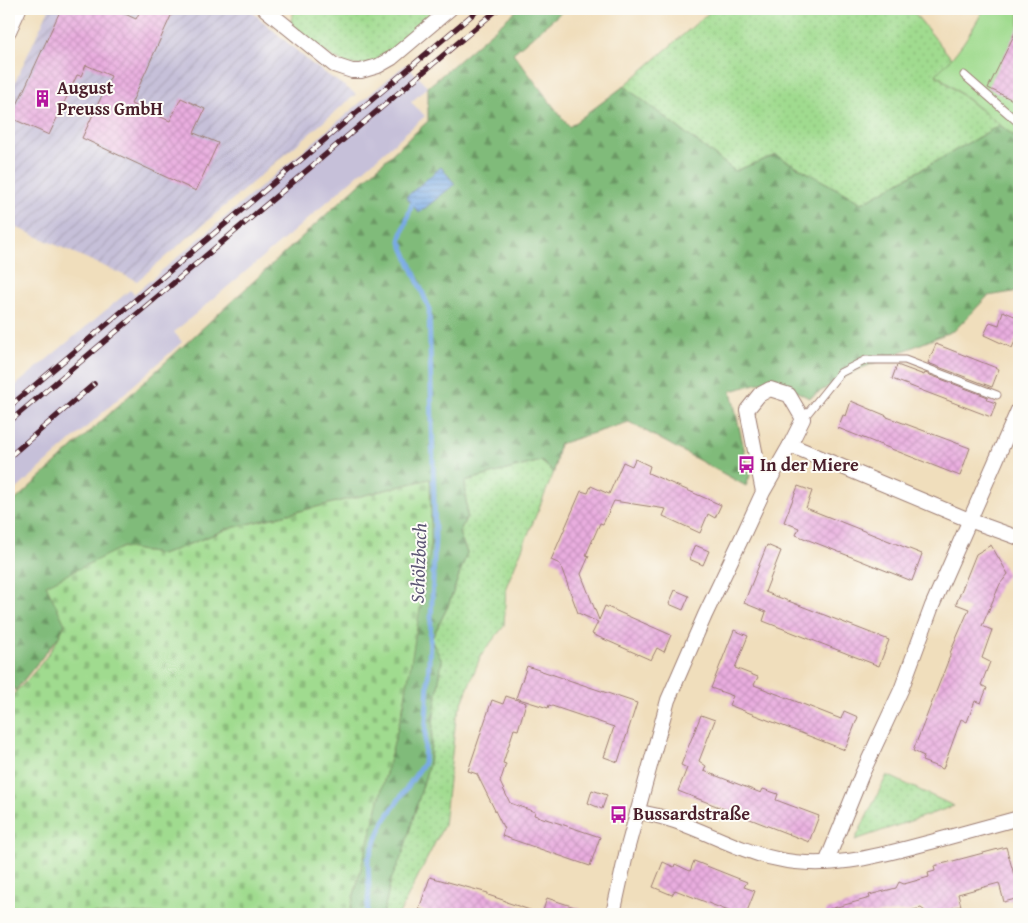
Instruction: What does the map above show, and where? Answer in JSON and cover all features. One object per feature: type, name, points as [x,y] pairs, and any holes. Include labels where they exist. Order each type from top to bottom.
[{"type":"street","points":[[9,31],[19,9]]},
{"type":"street","points":[[265,9],[334,65],[352,71],[361,71],[378,66],[392,58],[450,9]]},
{"type":"street","points":[[614,914],[627,850],[668,700],[705,615],[763,492],[803,419],[788,395],[770,389],[759,395],[747,410],[763,492]]},
{"type":"street","points":[[826,863],[862,774],[900,690],[932,606],[1019,408]]},
{"type":"street","points":[[790,445],[970,520],[1019,538]]},
{"type":"street","points":[[637,812],[656,814],[747,851],[778,860],[803,863],[826,863],[873,858],[1019,818]]},
{"type":"lane","points":[[964,75],[1019,123]]},
{"type":"lane","points":[[803,419],[840,373],[866,360],[905,360],[997,395]]},
{"type":"shaded area","points":[[49,9],[249,9],[312,64],[356,94],[137,281],[9,224],[9,95]]},
{"type":"shaded area","points":[[406,64],[428,87],[411,102],[425,116],[295,230],[174,332],[182,342],[9,496],[9,391],[130,290],[134,294]]},
{"type":"green space","points":[[295,9],[437,9],[387,54],[374,61],[359,65],[341,61],[322,50],[290,23]]},
{"type":"green space","points":[[518,9],[565,9],[513,53],[569,127],[624,86],[735,171],[776,155],[862,203],[1000,125],[1019,140],[1019,291],[988,296],[955,330],[857,370],[809,398],[773,379],[731,391],[750,476],[746,486],[629,422],[559,444],[554,472],[541,461],[465,481],[467,516],[459,533],[467,553],[448,606],[431,640],[442,660],[429,764],[403,853],[391,880],[383,914],[349,914],[404,704],[430,479],[228,529],[162,555],[123,547],[65,624],[60,635],[15,691],[11,683],[9,685],[9,506],[428,121],[428,87]]},
{"type":"green space","points":[[713,9],[911,9],[952,59],[936,75],[1000,125],[862,203],[776,155],[735,171],[624,86]]},
{"type":"green space","points":[[984,9],[1019,9],[1019,140],[936,74],[963,44]]},
{"type":"green space","points":[[541,461],[554,472],[506,587],[504,626],[481,655],[456,718],[444,825],[399,914],[383,914],[391,880],[403,852],[429,764],[434,715],[431,640],[448,606],[467,553],[459,533],[467,516],[465,481]]},
{"type":"green space","points":[[430,479],[431,543],[404,704],[349,914],[9,914],[9,698],[41,664],[55,644],[65,624],[46,585],[123,547],[162,555],[228,529]]},
{"type":"green space","points":[[887,775],[954,806],[855,840]]},
{"type":"water","points":[[441,167],[455,184],[419,213],[406,197]]},
{"type":"building","points":[[61,9],[114,9],[136,19],[141,9],[174,9],[131,104],[170,121],[181,98],[205,109],[194,133],[218,143],[196,191],[82,138],[111,76],[86,65],[81,76],[77,75],[49,135],[11,118]]},
{"type":"building","points":[[1019,25],[1019,103],[988,88]]},
{"type":"building","points":[[1003,311],[1019,318],[1019,332],[1012,348],[984,335],[990,322],[999,325]]},
{"type":"building","points":[[936,344],[999,369],[992,387],[928,363]]},
{"type":"building","points":[[897,365],[924,375],[925,373],[988,397],[987,400],[996,403],[991,417],[892,379]]},
{"type":"building","points":[[851,401],[887,417],[970,448],[960,476],[838,428],[843,415],[846,416]]},
{"type":"building","points":[[635,459],[650,466],[648,473],[721,505],[715,518],[708,514],[700,533],[663,516],[666,509],[614,501],[603,524],[600,523],[586,555],[589,556],[581,574],[599,620],[605,606],[671,635],[664,652],[657,648],[651,660],[592,634],[598,622],[578,613],[560,564],[551,560],[581,491],[588,493],[591,486],[609,494],[623,462],[632,466]]},
{"type":"building","points":[[798,486],[812,491],[806,508],[922,554],[912,581],[796,535],[799,528],[784,522]]},
{"type":"building","points":[[695,545],[709,551],[703,565],[689,559]]},
{"type":"building","points":[[767,545],[781,551],[765,592],[889,640],[879,666],[763,621],[766,612],[744,603]]},
{"type":"building","points":[[991,545],[1008,574],[1000,584],[982,626],[992,630],[982,658],[990,662],[981,685],[987,688],[981,703],[975,701],[967,722],[961,719],[943,769],[922,761],[924,756],[913,751],[950,653],[969,609],[956,604],[976,554]]},
{"type":"building","points":[[675,590],[689,596],[683,610],[669,604]]},
{"type":"building","points":[[734,630],[748,636],[735,668],[758,677],[754,685],[841,719],[844,711],[858,717],[845,750],[729,705],[733,696],[711,688]]},
{"type":"building","points":[[527,666],[637,703],[618,762],[604,757],[614,727],[549,705],[548,708],[516,698]]},
{"type":"building","points":[[506,696],[526,703],[518,730],[514,729],[503,763],[506,764],[500,782],[510,803],[535,812],[534,815],[600,837],[590,866],[502,836],[504,829],[477,774],[468,771],[492,700],[503,704]]},
{"type":"building","points":[[701,715],[715,720],[699,761],[706,766],[704,771],[761,793],[763,789],[778,794],[776,800],[819,816],[809,842],[678,791],[687,768],[681,765]]},
{"type":"building","points":[[592,790],[607,795],[602,809],[588,803]]},
{"type":"building","points":[[1006,847],[1015,878],[1019,877],[1019,898],[1004,902],[999,883],[958,894],[961,906],[929,914],[921,908],[910,911],[871,914],[826,914],[826,910],[870,898],[869,895],[896,888],[899,882],[904,884],[929,877],[928,873],[935,871],[934,866]]},
{"type":"building","points":[[694,861],[747,882],[744,887],[755,891],[746,914],[736,914],[675,890],[672,895],[653,887],[663,862],[674,867],[675,864],[690,871]]},
{"type":"building","points":[[430,877],[488,893],[488,895],[536,912],[535,914],[433,914],[419,909]]},
{"type":"building","points":[[547,898],[590,912],[589,914],[542,914]]},
{"type":"waterway","name":"Schölzbach","points":[[367,914],[369,890],[368,860],[384,821],[424,763],[435,538],[429,308],[400,240],[412,204]]},
{"type":"railway","points":[[9,407],[479,9]]},
{"type":"railway","points":[[9,422],[498,9]]},
{"type":"railway","points":[[9,457],[94,384]]},
{"type":"place","name":"August Preuss GmbH","points":[[43,98]]},
{"type":"place","name":"In der Miere","points":[[746,465]]},
{"type":"place","name":"Bussardstraße","points":[[619,814]]}]
